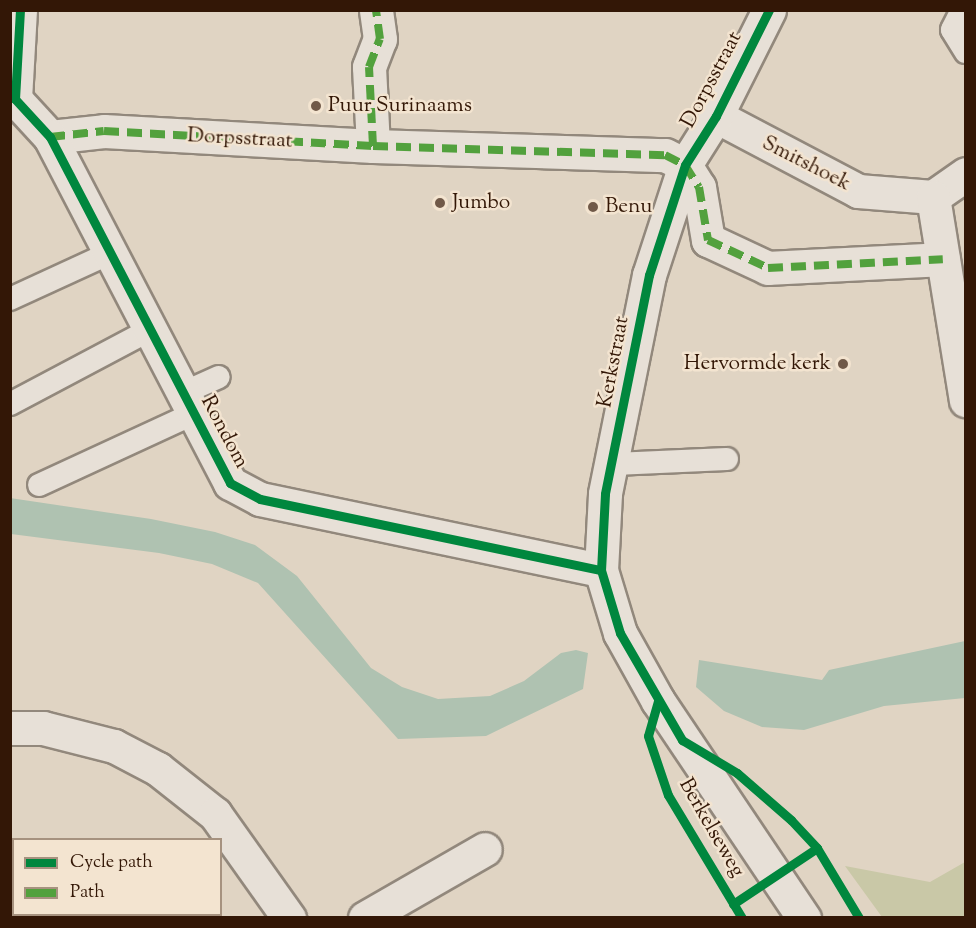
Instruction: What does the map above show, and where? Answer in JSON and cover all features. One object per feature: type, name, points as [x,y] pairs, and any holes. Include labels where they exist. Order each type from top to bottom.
[{"type":"street","points":[[13,99],[20,10]]},
{"type":"street","points":[[373,146],[369,67],[380,39],[376,10]]},
{"type":"street","name":"Dorpsstraat","points":[[50,137],[104,131],[373,146],[665,155],[685,165],[716,116],[769,10]]},
{"type":"street","name":"Rondom","points":[[13,99],[50,137],[230,483],[261,499],[601,570]]},
{"type":"street","name":"Smitshoek","points":[[716,116],[858,191],[933,197]]},
{"type":"street","points":[[685,165],[699,187],[708,240],[768,268],[943,259]]},
{"type":"street","name":"Kerkstraat","points":[[601,570],[605,494],[614,464],[649,275],[685,165]]},
{"type":"street","points":[[966,174],[933,197],[966,400]]},
{"type":"street","name":"Berkelseweg","points":[[601,570],[620,633],[658,701],[804,918]]},
{"type":"street","points":[[10,728],[43,728],[114,746],[158,769],[215,814],[289,918]]},
{"type":"street","points":[[365,918],[485,849]]},
{"type":"lane","points":[[963,10],[951,30],[966,52]]},
{"type":"lane","points":[[16,292],[110,253]]},
{"type":"lane","points":[[10,404],[150,330]]},
{"type":"lane","points":[[39,485],[188,404],[219,377]]},
{"type":"lane","points":[[614,464],[727,459]]},
{"type":"shaded area","points":[[10,498],[151,519],[215,532],[255,545],[297,576],[371,668],[402,687],[438,699],[490,696],[524,681],[561,653],[576,650],[588,653],[583,689],[486,736],[398,739],[258,583],[212,564],[159,553],[11,534]]},
{"type":"shaded area","points":[[965,641],[965,698],[884,706],[804,730],[762,727],[724,711],[696,687],[699,660],[822,680],[829,670]]},
{"type":"shaded area","points":[[965,862],[965,918],[882,917],[845,866],[930,882]]},
{"type":"marked path","points":[[373,146],[369,67],[380,39],[376,10]]},
{"type":"marked path","points":[[50,137],[104,131],[373,146],[665,155],[685,165],[699,187],[708,240],[768,268],[943,259]]},
{"type":"cycle path","points":[[15,99],[20,10]]},
{"type":"cycle path","points":[[769,10],[716,116],[685,165],[649,275],[605,494],[601,570],[620,633],[682,740],[737,773],[791,820],[817,848],[859,918]]},
{"type":"cycle path","points":[[15,99],[50,137],[230,483],[260,499],[601,570]]},
{"type":"cycle path","points":[[658,701],[648,736],[668,795],[742,918]]},
{"type":"cycle path","points":[[733,904],[817,848]]},
{"type":"place","name":"Puur Surinaams","points":[[316,106]]},
{"type":"place","name":"Jumbo","points":[[440,203]]},
{"type":"place","name":"Benu","points":[[593,207]]},
{"type":"place","name":"Hervormde kerk","points":[[843,364]]}]
